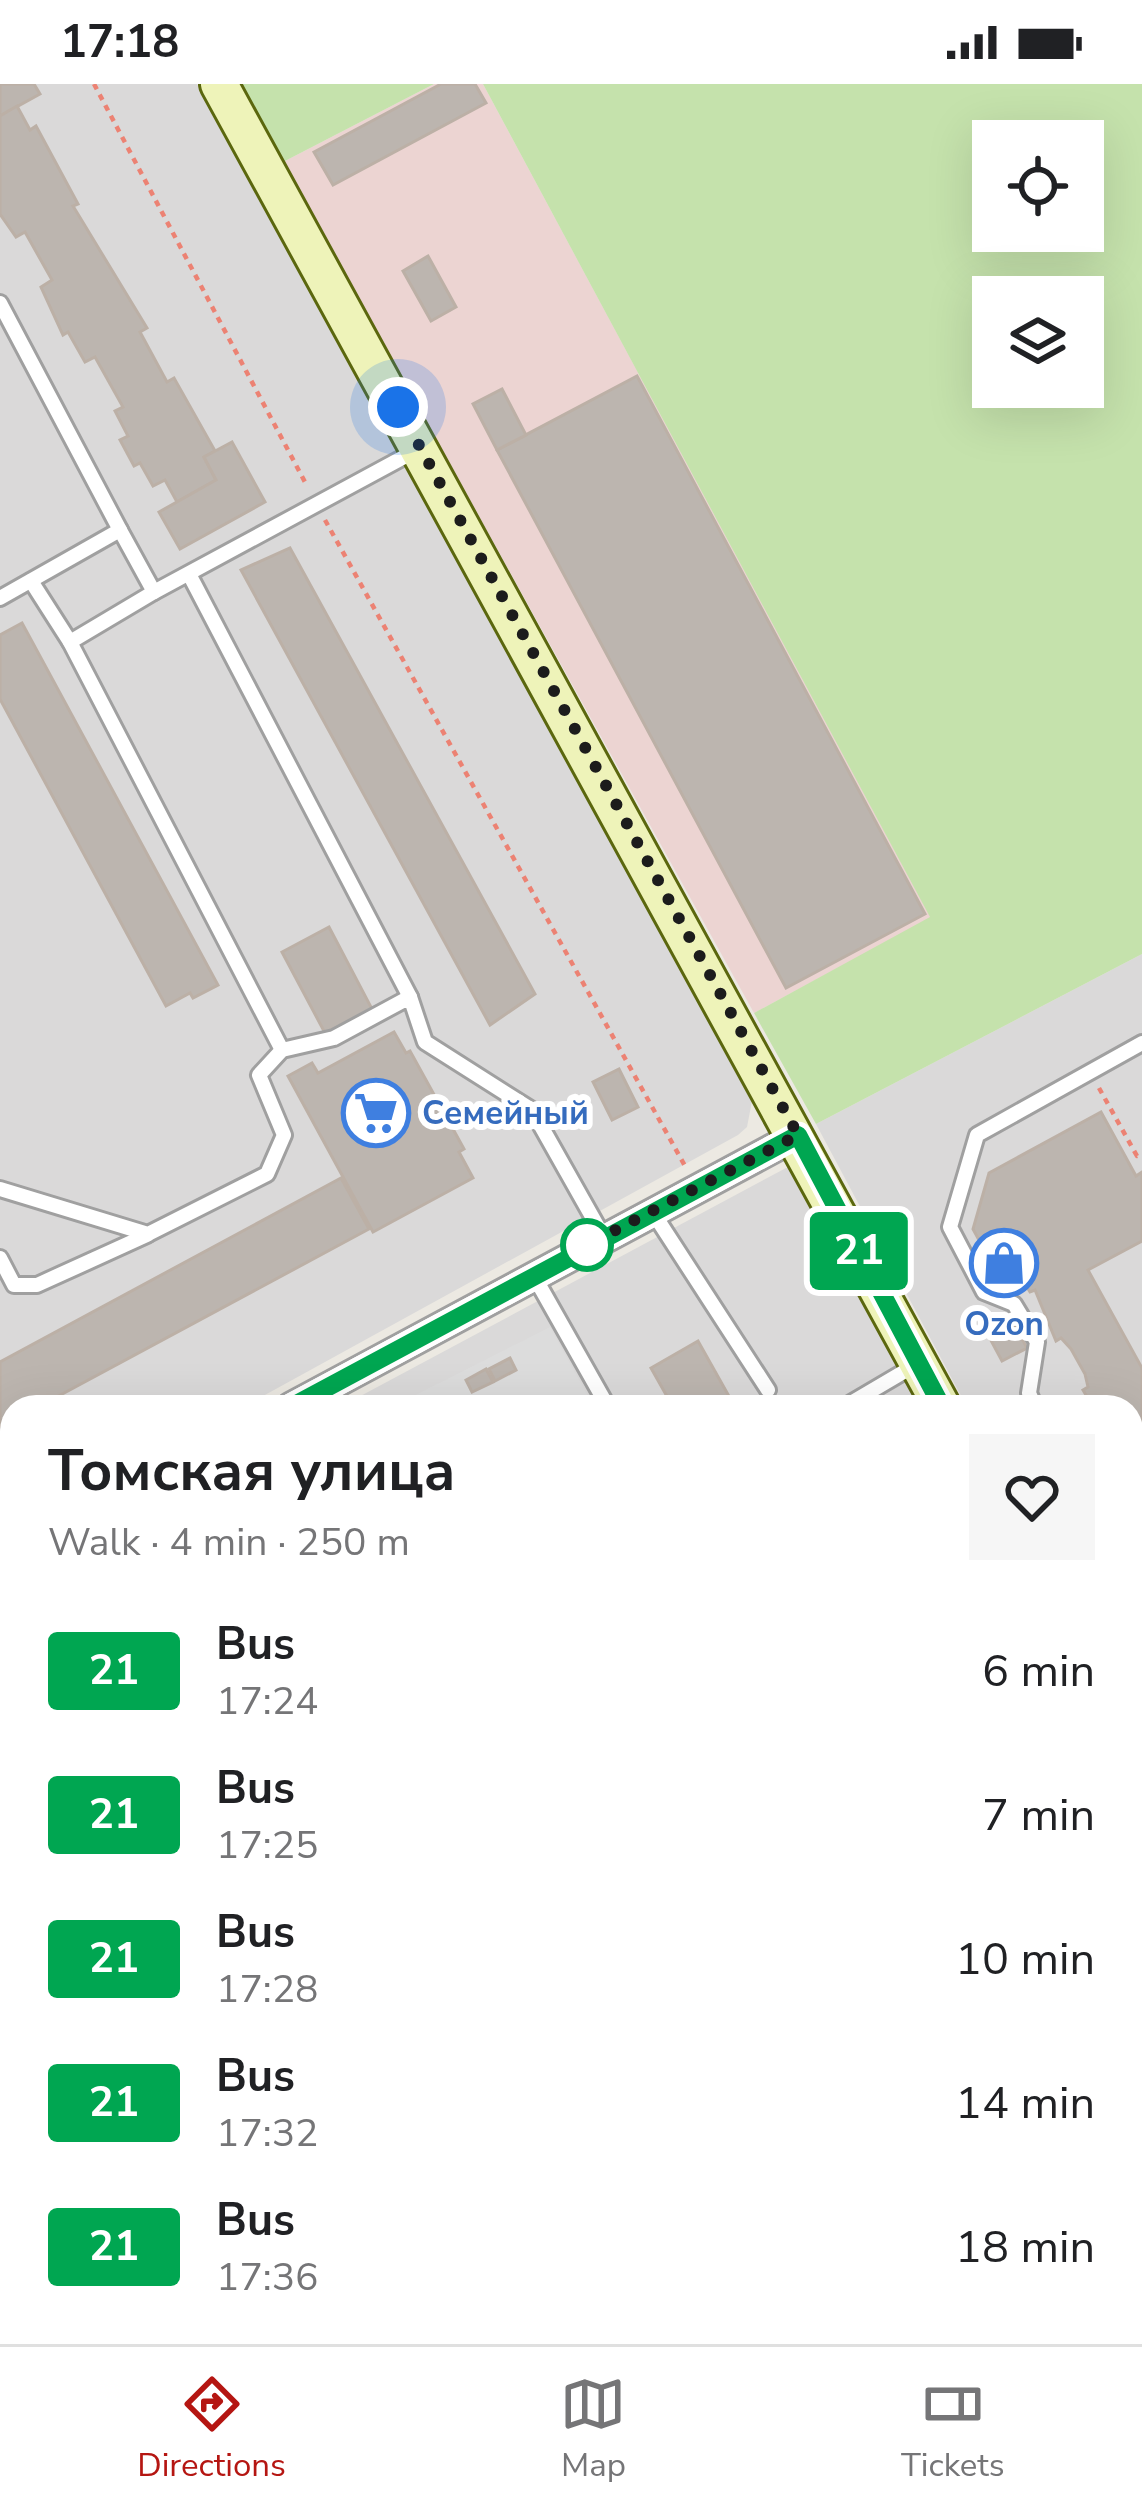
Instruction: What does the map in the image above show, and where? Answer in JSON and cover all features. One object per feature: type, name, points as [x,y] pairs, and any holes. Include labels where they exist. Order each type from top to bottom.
[{"type":"street","points":[[219,84],[798,1135],[936,1395]]},
{"type":"street","points":[[313,1395],[798,1135]]},
{"type":"lane","points":[[0,303],[154,592]]},
{"type":"lane","points":[[70,642],[421,448]]},
{"type":"lane","points":[[0,598],[120,530]]},
{"type":"lane","points":[[189,574],[410,997],[425,1042],[532,1110],[603,1236]]},
{"type":"lane","points":[[31,581],[70,642],[281,1050]]},
{"type":"lane","points":[[0,1258],[14,1285],[37,1285],[267,1174],[284,1135],[259,1075],[281,1050],[334,1038],[410,997]]},
{"type":"lane","points":[[1030,1395],[1037,1342],[1015,1304],[980,1287],[953,1238],[951,1216],[977,1135],[1142,1043]]},
{"type":"lane","points":[[0,1189],[148,1234]]},
{"type":"lane","points":[[652,1210],[768,1390]]},
{"type":"lane","points":[[534,1276],[601,1395]]},
{"type":"lane","points":[[864,1395],[919,1363]]},
{"type":"path","points":[[94,84],[317,506],[696,1186]]},
{"type":"path","points":[[1090,1072],[1137,1156],[1142,1154]]},
{"type":"shaded area","points":[[0,84],[197,84],[749,1079],[753,1096],[747,1127],[738,1135],[265,1395],[0,1395]]},
{"type":"shaded area","points":[[434,84],[483,84],[931,918],[754,1013],[283,162]]},
{"type":"shaded area","points":[[1142,954],[1142,1395],[961,1395],[816,1124]]},
{"type":"shaded area","points":[[786,1168],[795,1169],[923,1395],[362,1395]]},
{"type":"shaded area","points":[[550,1327],[587,1395],[416,1395]]},
{"type":"green space","points":[[240,84],[434,84],[283,162]]},
{"type":"green space","points":[[483,84],[1142,84],[1142,954],[816,1124],[754,1013],[930,917]]},
{"type":"building","points":[[0,84],[34,84],[40,94],[0,116]]},
{"type":"building","points":[[441,84],[475,84],[486,103],[333,185],[314,152]]},
{"type":"building","points":[[17,106],[30,130],[36,126],[78,204],[73,206],[147,328],[140,332],[167,382],[174,378],[215,451],[204,457],[216,480],[177,502],[165,480],[153,486],[140,463],[134,466],[120,440],[128,436],[115,411],[123,407],[95,357],[85,362],[68,332],[63,335],[41,287],[52,280],[25,232],[16,237],[0,214],[0,116]]},
{"type":"building","points":[[428,256],[456,307],[431,321],[403,271]]},
{"type":"building","points":[[637,376],[925,914],[786,988],[497,450]]},
{"type":"building","points":[[502,389],[526,435],[497,450],[473,404]]},
{"type":"building","points":[[232,442],[265,502],[180,549],[159,512],[216,480],[204,457]]},
{"type":"building","points":[[290,548],[535,994],[490,1025],[241,570]]},
{"type":"building","points":[[22,623],[218,985],[193,998],[190,993],[166,1006],[0,699],[0,635]]},
{"type":"building","points":[[329,927],[372,1009],[325,1033],[282,952]]},
{"type":"building","name":"Семейный","points":[[394,1032],[406,1053],[410,1051],[464,1149],[459,1152],[473,1178],[373,1232],[288,1076],[312,1063],[318,1073]]},
{"type":"building","points":[[619,1069],[638,1107],[612,1120],[593,1082]]},
{"type":"building","points":[[1101,1112],[1136,1176],[1142,1172],[1142,1241],[1088,1270],[1142,1368],[1142,1395],[1086,1395],[1085,1374],[1071,1349],[1061,1338],[1056,1341],[1035,1290],[1030,1292],[1022,1279],[1005,1288],[973,1229],[989,1173]]},
{"type":"building","points":[[341,1178],[369,1229],[60,1395],[0,1395],[0,1362]]},
{"type":"building","points":[[1013,1322],[1027,1348],[1002,1361],[988,1335]]},
{"type":"building","points":[[698,1341],[728,1395],[666,1395],[651,1368]]},
{"type":"building","points":[[510,1358],[516,1370],[495,1381],[489,1369]]},
{"type":"building","points":[[486,1369],[493,1382],[472,1392],[466,1380]]},
{"type":"bus line","name":"21","points":[[313,1395],[798,1135],[936,1395]]},
{"type":"place","name":"Семейный","points":[[376,1113]]},
{"type":"place","name":"Ozon","points":[[1004,1263]]},
{"type":"route","points":[[398,407],[798,1135],[587,1245]]}]
